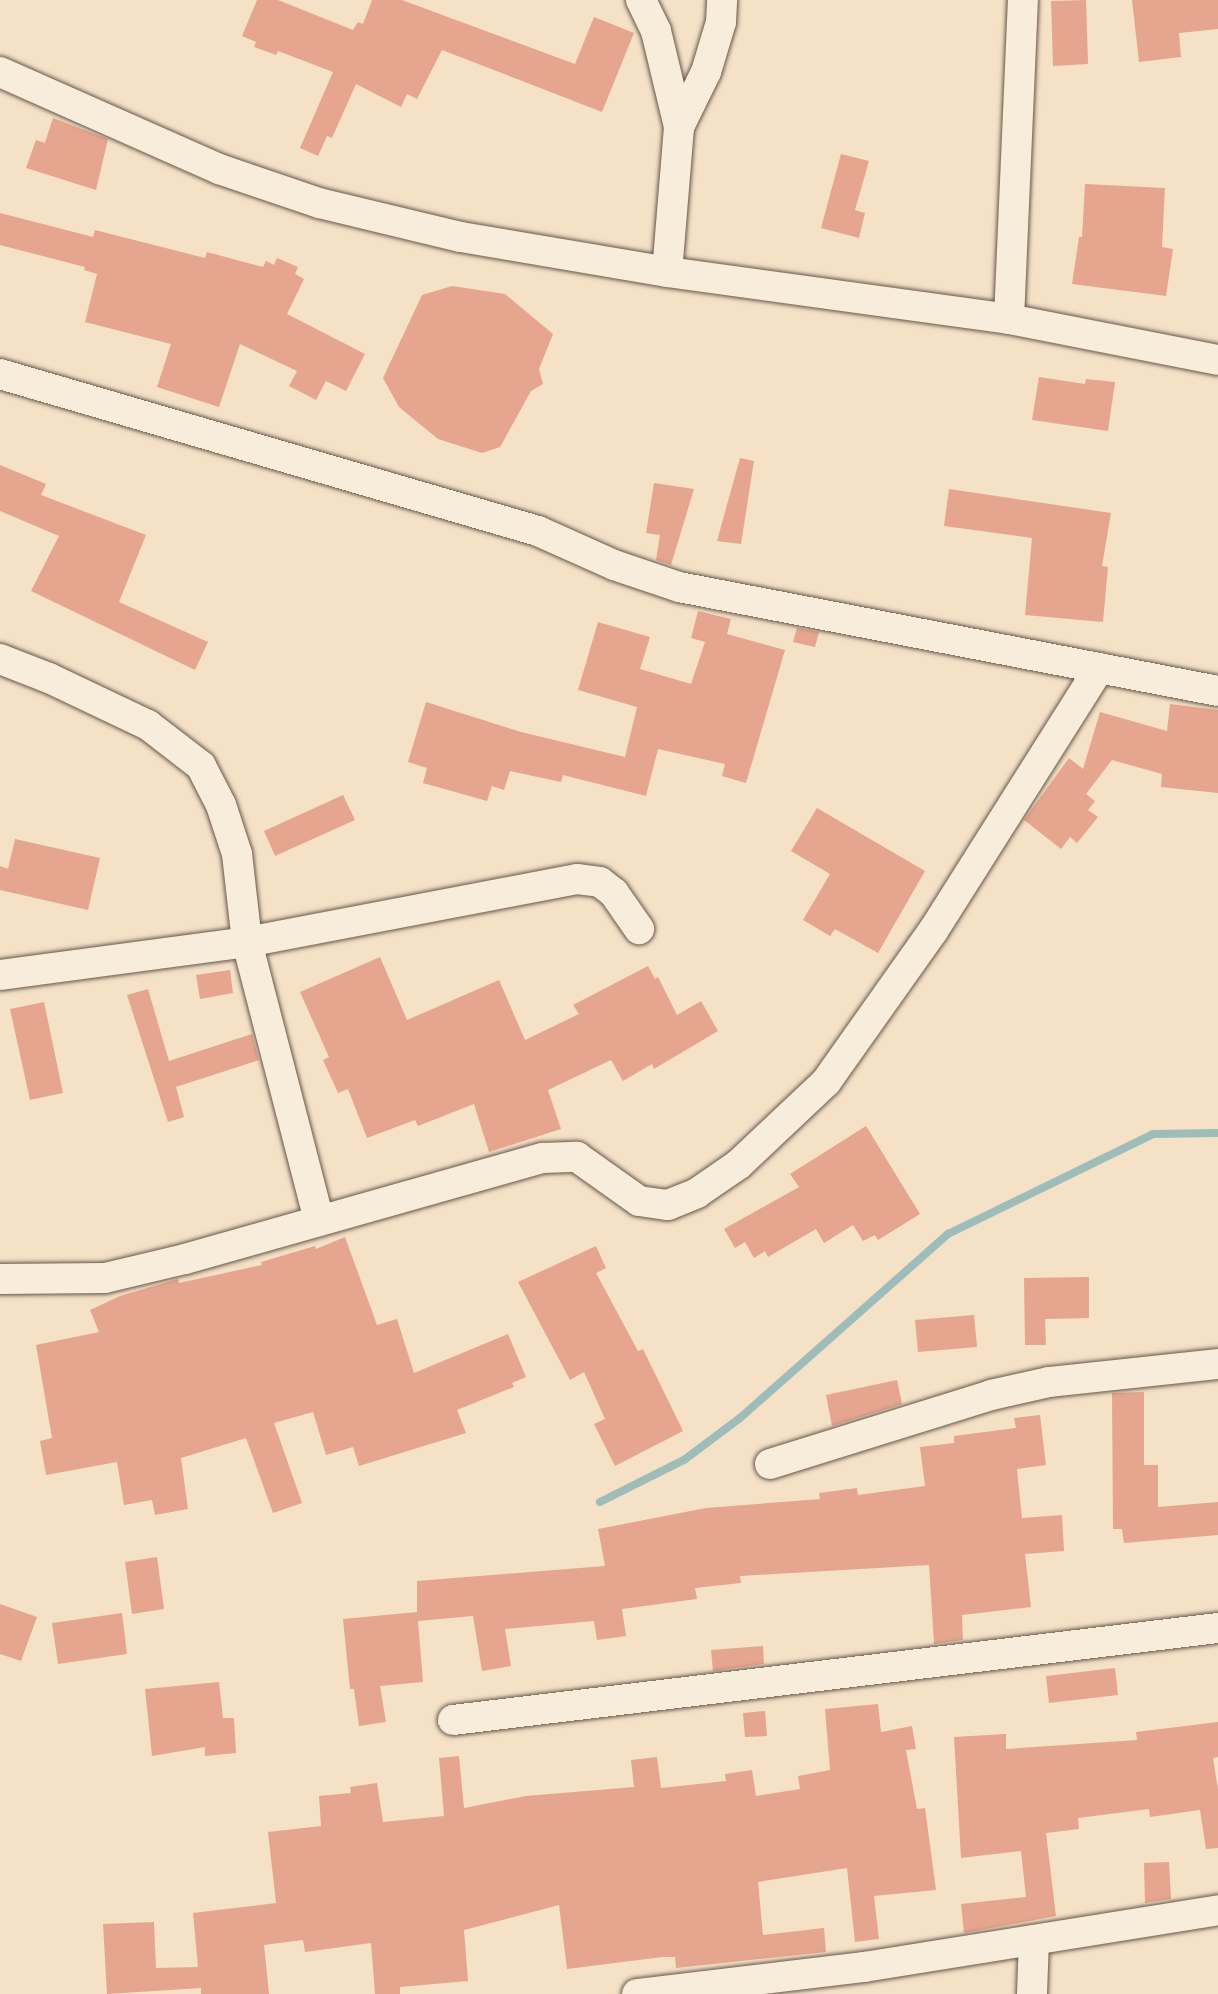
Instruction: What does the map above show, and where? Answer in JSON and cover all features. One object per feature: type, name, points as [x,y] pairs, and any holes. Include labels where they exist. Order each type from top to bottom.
[{"type":"street","points":[[641,0],[656,31],[679,127],[667,272]]},
{"type":"street","points":[[679,127],[706,72],[721,22],[722,0]]},
{"type":"street","points":[[1009,319],[1023,0]]},
{"type":"street","points":[[0,72],[219,169],[319,203],[461,237],[667,272],[1009,319],[1218,360]]},
{"type":"street","points":[[0,374],[538,531],[614,565],[679,587],[1218,691]]},
{"type":"street","points":[[0,659],[49,678],[148,725],[201,766],[221,805],[237,854],[247,942],[319,1221]]},
{"type":"street","points":[[0,1279],[105,1278],[543,1158],[577,1157],[639,1201],[668,1205],[697,1193],[739,1164],[835,1069],[933,931],[1099,668]]},
{"type":"street","points":[[0,975],[247,942],[577,879],[600,882],[614,893],[639,929]]},
{"type":"street","points":[[770,1464],[991,1395],[1049,1382],[1218,1364]]},
{"type":"street","points":[[453,1720],[1218,1628]]},
{"type":"street","points":[[637,1994],[864,1967],[1218,1910]]},
{"type":"street","points":[[1032,1994],[1034,1940]]},
{"type":"building","points":[[257,0],[278,0],[353,30],[358,22],[363,24],[372,0],[402,0],[575,64],[594,17],[634,33],[602,112],[442,50],[417,99],[407,94],[401,107],[356,84],[332,138],[327,136],[318,156],[300,148],[333,72],[278,51],[276,55],[254,47],[256,42],[242,36]]},
{"type":"building","points":[[1086,0],[1088,64],[1053,66],[1051,1]]},
{"type":"building","points":[[1132,0],[1218,0],[1218,29],[1179,33],[1181,57],[1139,62]]},
{"type":"building","points":[[53,118],[108,139],[96,190],[26,168],[36,140],[45,143]]},
{"type":"building","points":[[841,154],[869,161],[855,210],[865,213],[859,238],[821,228]]},
{"type":"building","points":[[1085,184],[1165,188],[1162,247],[1173,249],[1166,296],[1072,284],[1079,237],[1082,237]]},
{"type":"building","points":[[0,213],[93,237],[95,230],[205,258],[207,252],[263,267],[266,261],[274,265],[277,258],[298,267],[295,274],[304,279],[287,314],[365,354],[346,391],[326,381],[316,400],[289,386],[297,371],[240,344],[219,407],[157,387],[171,344],[85,322],[97,274],[84,270],[85,267],[0,245]]},
{"type":"building","points":[[452,286],[505,294],[553,334],[539,369],[543,384],[531,391],[500,447],[482,453],[438,439],[399,407],[383,378],[422,295]]},
{"type":"building","points":[[1039,377],[1085,384],[1086,379],[1115,382],[1108,431],[1032,420]]},
{"type":"building","points":[[740,458],[754,461],[741,544],[717,541]]},
{"type":"building","points":[[0,465],[46,484],[41,495],[146,535],[119,602],[208,642],[195,670],[31,591],[59,536],[0,511]]},
{"type":"building","points":[[654,483],[694,489],[671,565],[656,560],[660,535],[646,533]]},
{"type":"building","points":[[949,489],[1111,513],[1102,566],[1108,567],[1103,622],[1025,615],[1032,538],[944,526]]},
{"type":"building","points":[[698,611],[731,619],[727,634],[785,650],[746,783],[722,776],[725,764],[658,749],[646,796],[563,775],[561,782],[510,771],[504,790],[492,786],[487,801],[423,783],[427,768],[408,762],[426,702],[521,732],[625,757],[637,707],[578,690],[598,622],[650,637],[640,669],[691,684],[705,642],[691,638]]},
{"type":"building","points":[[797,628],[819,632],[815,647],[793,642]]},
{"type":"building","points":[[1170,704],[1218,710],[1218,793],[1161,787],[1162,774],[1112,760],[1086,794],[1095,801],[1088,810],[1098,817],[1077,843],[1070,837],[1061,849],[1024,820],[1069,758],[1083,769],[1100,712],[1167,731]]},
{"type":"building","points":[[343,795],[355,820],[275,856],[264,831]]},
{"type":"building","points":[[817,808],[925,871],[878,953],[835,929],[830,936],[803,920],[830,874],[791,851]]},
{"type":"building","points":[[15,839],[100,858],[88,910],[0,890],[0,866],[8,869]]},
{"type":"building","points":[[380,957],[407,1020],[499,980],[525,1040],[579,1014],[573,1005],[648,966],[655,979],[658,977],[677,1015],[701,1001],[718,1031],[654,1069],[652,1064],[623,1081],[611,1060],[548,1090],[561,1129],[489,1152],[474,1104],[418,1126],[415,1120],[367,1138],[348,1089],[338,1093],[323,1060],[329,1057],[300,992]]},
{"type":"building","points":[[230,970],[233,993],[200,999],[196,975]]},
{"type":"building","points":[[148,989],[169,1061],[252,1034],[259,1060],[176,1087],[184,1117],[168,1122],[127,995]]},
{"type":"building","points":[[44,1002],[63,1093],[30,1100],[10,1009]]},
{"type":"building","points":[[866,1126],[920,1214],[878,1240],[875,1235],[863,1241],[853,1225],[824,1243],[816,1229],[768,1257],[765,1251],[754,1258],[745,1242],[735,1248],[724,1229],[799,1187],[790,1174]]},
{"type":"building","points":[[345,1237],[377,1325],[397,1319],[414,1373],[508,1334],[526,1377],[512,1383],[514,1387],[457,1410],[466,1433],[359,1466],[353,1447],[326,1455],[313,1412],[274,1423],[302,1503],[273,1513],[246,1438],[181,1458],[188,1509],[155,1515],[152,1500],[124,1505],[117,1462],[46,1475],[40,1441],[52,1438],[36,1345],[99,1332],[90,1310],[120,1296],[178,1279],[179,1283],[262,1265],[261,1262],[315,1246],[316,1249]]},
{"type":"building","points":[[596,1246],[606,1268],[596,1273],[638,1351],[643,1349],[683,1431],[615,1466],[594,1424],[605,1419],[584,1372],[570,1380],[518,1282]]},
{"type":"building","points":[[1089,1277],[1089,1318],[1045,1319],[1046,1345],[1025,1345],[1024,1278]]},
{"type":"building","points":[[974,1315],[977,1347],[918,1352],[915,1320]]},
{"type":"building","points":[[897,1380],[902,1404],[832,1426],[826,1395]]},
{"type":"building","points":[[1144,1392],[1144,1465],[1158,1465],[1158,1507],[1218,1502],[1218,1535],[1124,1543],[1122,1529],[1113,1529],[1112,1393]]},
{"type":"building","points":[[1040,1415],[1046,1465],[1017,1469],[1022,1518],[1062,1515],[1064,1551],[1025,1554],[1031,1607],[962,1615],[963,1640],[934,1644],[929,1565],[740,1576],[741,1583],[695,1588],[697,1599],[622,1609],[626,1636],[597,1640],[594,1621],[505,1629],[511,1666],[482,1671],[473,1616],[418,1621],[423,1682],[380,1686],[386,1722],[359,1726],[354,1689],[350,1689],[343,1619],[417,1612],[417,1581],[605,1566],[598,1529],[706,1508],[820,1499],[819,1493],[857,1488],[858,1495],[925,1486],[920,1447],[954,1443],[954,1436],[1016,1428],[1014,1418]]},
{"type":"building","points":[[157,1557],[164,1609],[132,1614],[125,1562]]},
{"type":"building","points":[[0,1604],[37,1617],[21,1661],[0,1654]]},
{"type":"building","points":[[122,1613],[127,1654],[58,1664],[52,1623]]},
{"type":"building","points":[[763,1646],[764,1664],[713,1671],[711,1650]]},
{"type":"building","points":[[1115,1668],[1118,1695],[1049,1703],[1046,1676]]},
{"type":"building","points":[[219,1682],[223,1718],[234,1718],[236,1753],[205,1756],[205,1747],[152,1756],[145,1689]]},
{"type":"building","points":[[878,1704],[881,1732],[912,1726],[916,1749],[906,1750],[917,1809],[925,1808],[936,1890],[874,1896],[879,1939],[855,1942],[847,1868],[758,1882],[763,1935],[824,1928],[826,1952],[676,1968],[675,1957],[662,1957],[567,1969],[559,1905],[464,1930],[468,1981],[400,1987],[400,1994],[375,1994],[371,1943],[305,1952],[303,1940],[264,1945],[269,1994],[201,1994],[201,1988],[107,1994],[103,1924],[154,1922],[156,1968],[198,1967],[193,1913],[276,1903],[268,1832],[321,1826],[319,1796],[351,1793],[350,1787],[377,1783],[383,1822],[444,1816],[439,1758],[459,1756],[464,1808],[526,1796],[634,1787],[631,1760],[657,1757],[661,1788],[726,1781],[725,1774],[752,1770],[756,1796],[800,1789],[798,1776],[830,1770],[825,1709]]},
{"type":"building","points":[[765,1711],[767,1736],[745,1737],[743,1713]]},
{"type":"building","points":[[1218,1722],[1218,1757],[1213,1758],[1218,1790],[1218,1848],[1206,1849],[1200,1810],[1150,1817],[1149,1809],[1078,1818],[1079,1829],[1046,1833],[1056,1916],[964,1933],[961,1904],[1026,1897],[1021,1851],[961,1858],[954,1737],[1006,1734],[1006,1749],[1137,1740],[1136,1732]]},
{"type":"building","points":[[1169,1862],[1171,1899],[1145,1903],[1144,1863]]},
{"type":"waterway","points":[[600,1502],[684,1460],[740,1418],[948,1234],[1153,1134],[1218,1133]]}]
